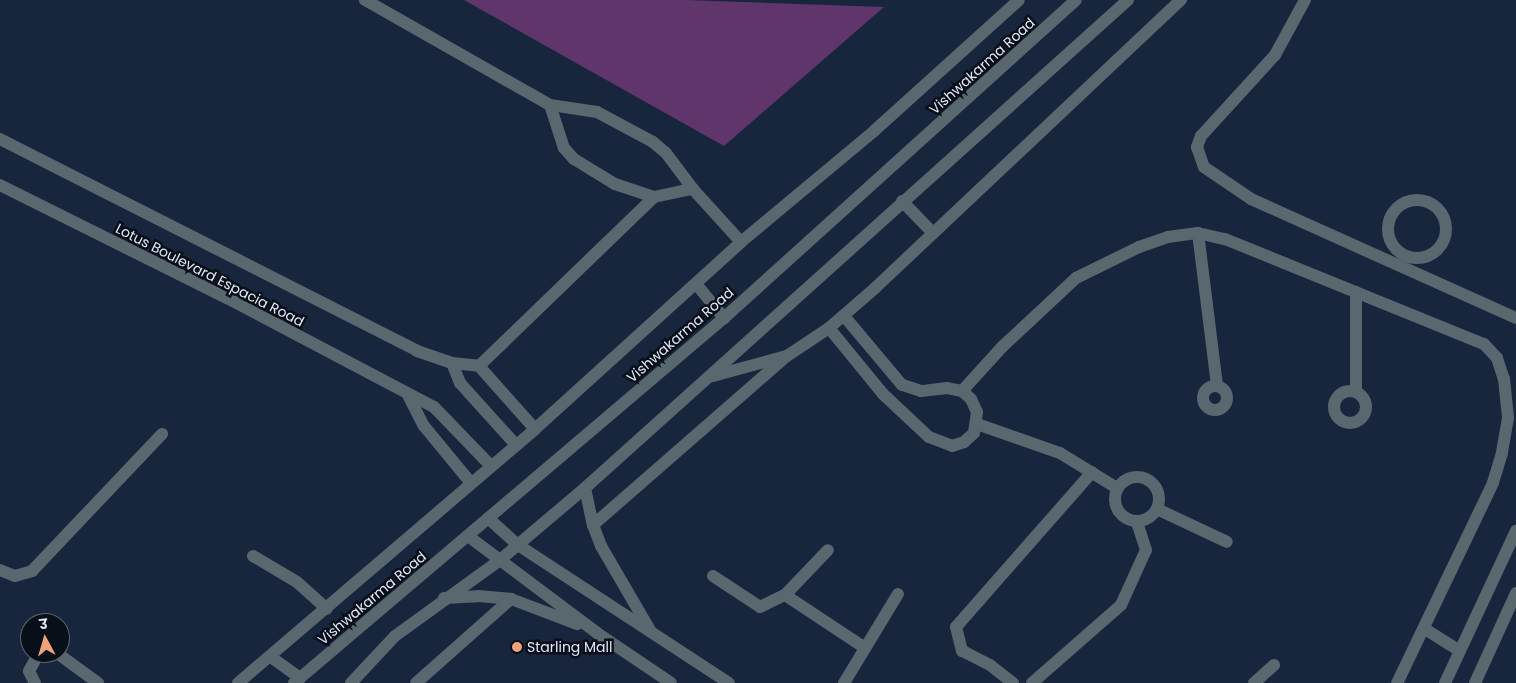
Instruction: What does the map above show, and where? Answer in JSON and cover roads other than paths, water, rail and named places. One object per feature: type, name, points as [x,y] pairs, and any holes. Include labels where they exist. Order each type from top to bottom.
[{"type":"street","points":[[365,0],[550,105],[597,112],[653,142],[666,153],[694,189],[741,242]]},
{"type":"street","points":[[238,683],[271,658],[492,466],[697,285],[741,242],[874,131],[1019,0]]},
{"type":"street","name":"Vishwakarma Road","points":[[297,680],[724,318],[1076,0]]},
{"type":"street","points":[[351,683],[395,636],[444,598],[500,560],[585,488],[710,377],[902,201],[1128,0]]},
{"type":"street","points":[[592,525],[787,356],[844,316],[1181,0]]},
{"type":"street","points":[[1299,2],[1275,55],[1201,136],[1197,147],[1198,156],[1204,167],[1251,199],[1516,318]]},
{"type":"street","points":[[550,105],[558,135],[574,159],[615,184],[654,196],[694,189]]},
{"type":"street","points":[[0,139],[417,351],[452,363],[478,366],[534,429]]},
{"type":"street","name":"Lotus Boulevard Espacia Road","points":[[0,185],[227,298],[444,414],[492,466]]},
{"type":"street","points":[[478,366],[654,196]]},
{"type":"street","points":[[902,201],[933,233]]},
{"type":"street","points":[[1406,201],[1431,203],[1443,214],[1446,230],[1435,252],[1420,258],[1404,255],[1391,244],[1387,227],[1393,211],[1406,201]]},
{"type":"street","points":[[962,391],[1002,347],[1076,278],[1139,247],[1168,238],[1198,233],[1225,239],[1484,344],[1497,358],[1504,379],[1508,418],[1495,476],[1425,629],[1397,683]]},
{"type":"street","points":[[1198,233],[1217,386]]},
{"type":"street","points":[[1379,256],[1391,244]]},
{"type":"street","points":[[1420,258],[1422,276]]},
{"type":"street","points":[[697,285],[724,318]]},
{"type":"street","points":[[1356,292],[1356,392]]},
{"type":"street","points":[[829,328],[883,394],[929,437],[952,446],[964,442],[974,433],[977,424],[977,412],[962,391],[947,388],[921,391],[902,385],[844,316]]},
{"type":"street","points":[[710,377],[787,356]]},
{"type":"street","points":[[452,363],[460,383],[516,445]]},
{"type":"street","points":[[407,393],[424,426],[471,483]]},
{"type":"street","points":[[977,424],[1060,453],[1117,488]]},
{"type":"street","points":[[0,570],[15,576],[32,571],[162,434]]},
{"type":"street","points":[[1013,683],[990,665],[962,651],[956,627],[1092,472]]},
{"type":"street","points":[[1032,683],[1121,605],[1146,550],[1137,522],[1118,511],[1115,504],[1117,488],[1134,477],[1149,480],[1158,490],[1157,509],[1152,517],[1137,522]]},
{"type":"street","points":[[585,488],[592,525],[609,563],[653,634]]},
{"type":"street","points":[[1157,509],[1227,542]]},
{"type":"street","points":[[488,518],[518,545],[729,683]]},
{"type":"street","points":[[1445,683],[1516,531]]},
{"type":"street","points":[[468,536],[598,633],[669,682]]},
{"type":"street","points":[[713,576],[760,608],[785,594],[828,550]]},
{"type":"street","points":[[253,556],[298,582],[327,610]]},
{"type":"street","points":[[1475,683],[1516,593]]},
{"type":"street","points":[[785,594],[866,648]]},
{"type":"street","points":[[844,683],[898,594]]},
{"type":"street","points":[[444,598],[478,596],[511,599],[598,633]]},
{"type":"street","points":[[416,683],[511,599]]},
{"type":"street","points":[[1425,629],[1460,651]]},
{"type":"street","points":[[271,658],[297,680]]},
{"type":"street","points":[[33,663],[28,671],[34,683]]},
{"type":"street","points":[[70,663],[98,683]]},
{"type":"street","points":[[1254,683],[1274,665]]},
{"type":"place","name":"Starling Mall","points":[[517,647]]}]
